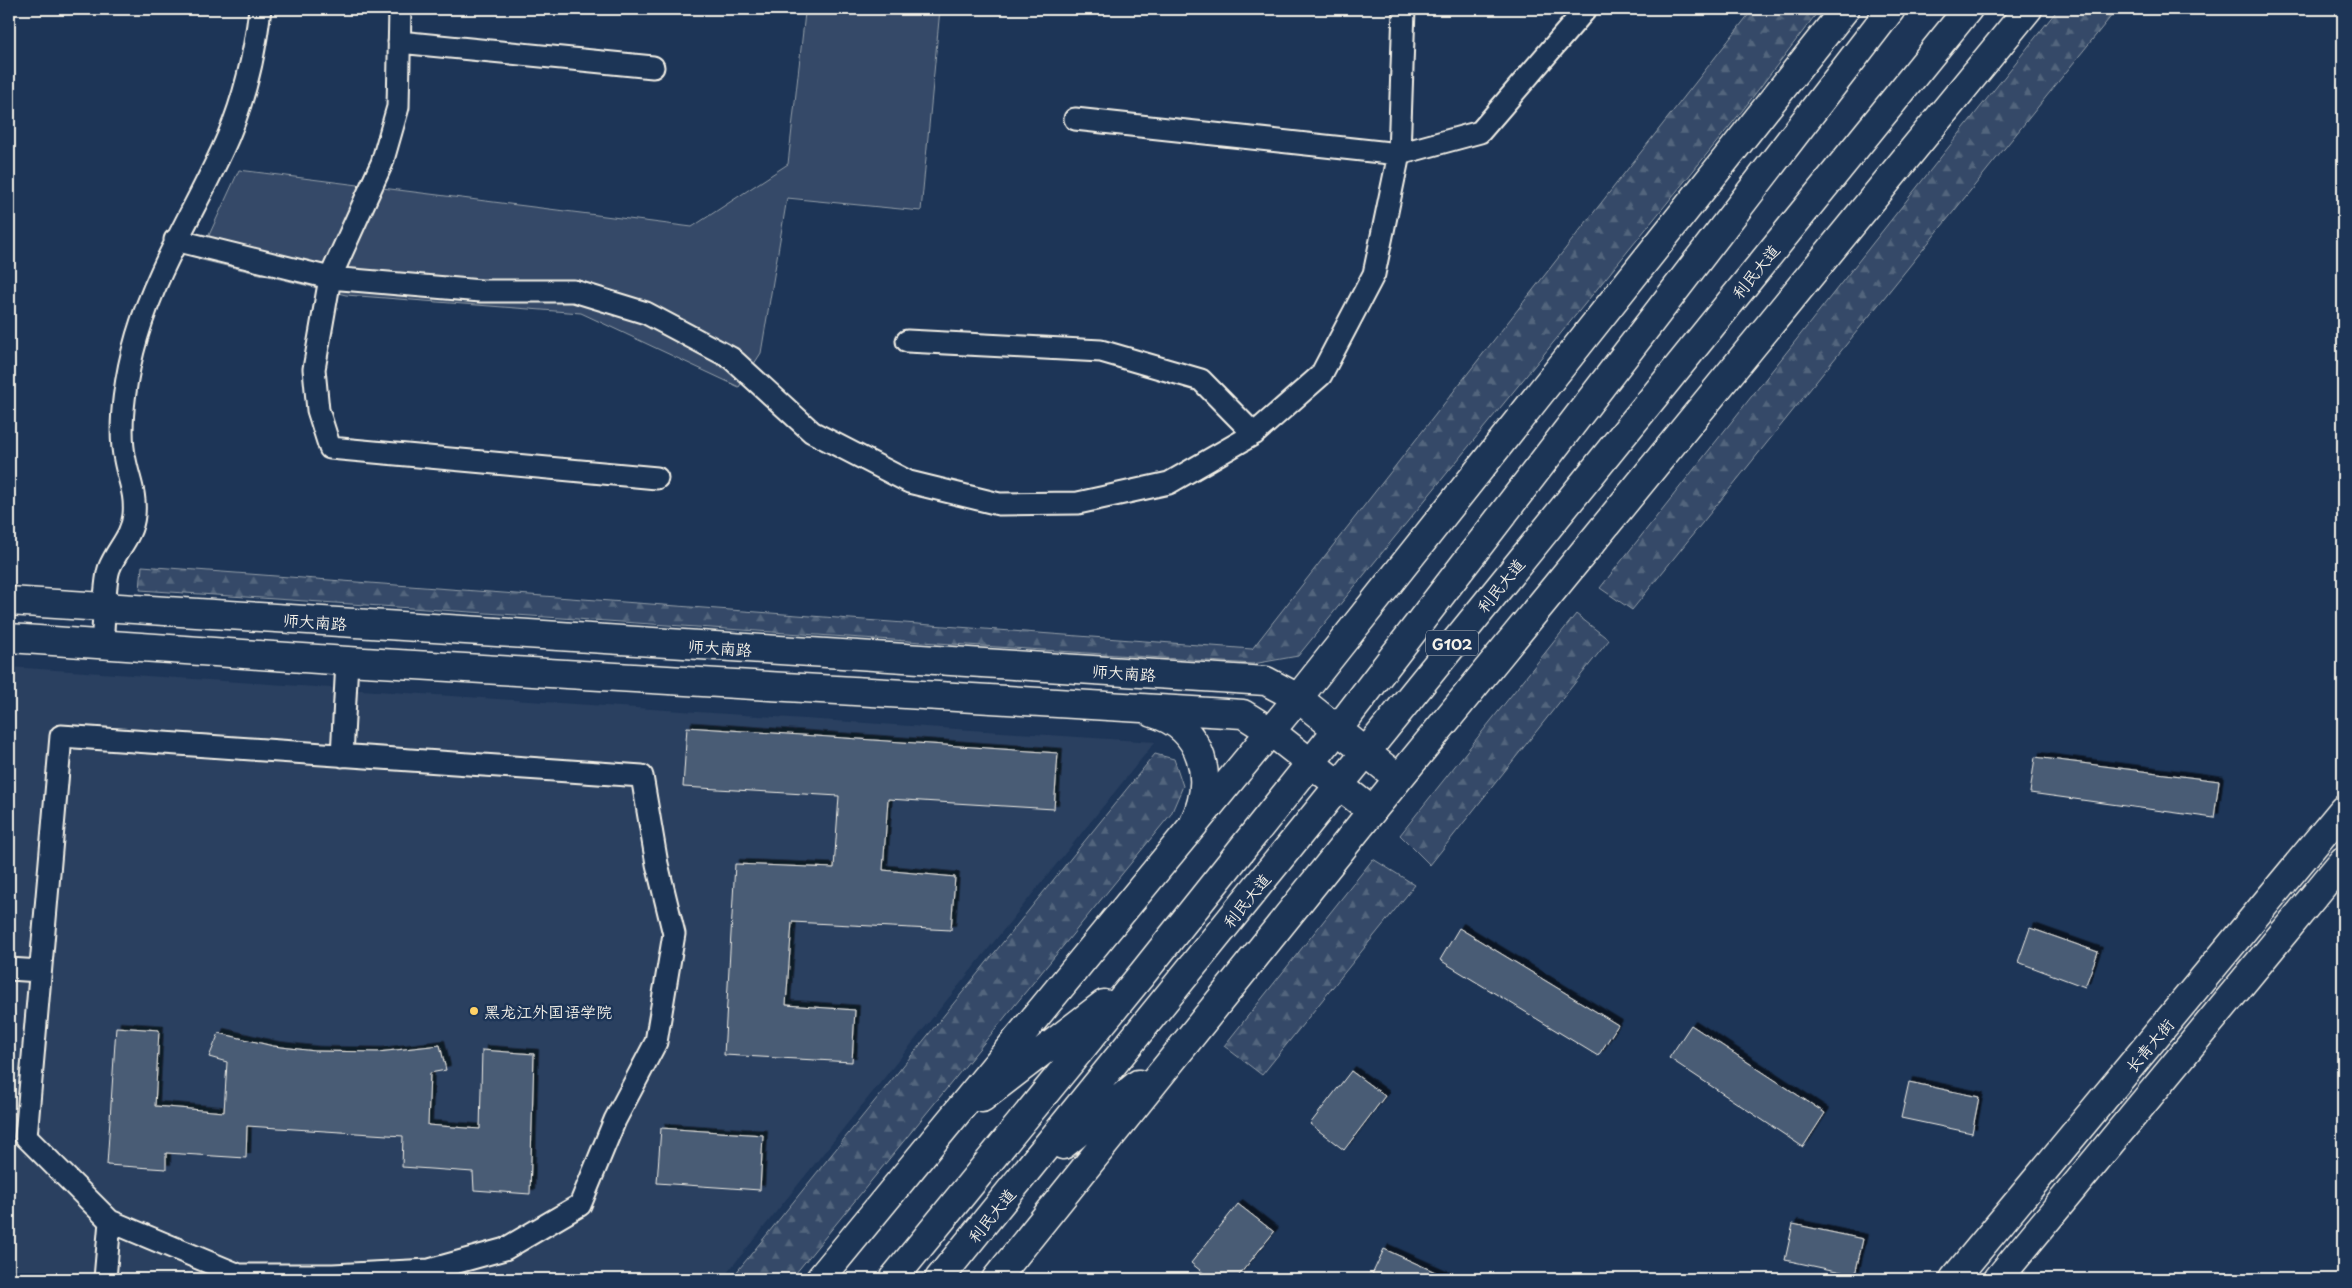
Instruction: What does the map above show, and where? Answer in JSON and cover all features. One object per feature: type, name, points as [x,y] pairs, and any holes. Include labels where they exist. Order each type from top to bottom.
[{"type":"main road","points":[[820,1279],[1298,698],[1845,9]]},
{"type":"main road","name":"G102","points":[[893,1279],[1143,974],[1337,730],[1891,9]]},
{"type":"main road","name":"利民大道","points":[[939,1279],[1968,9]]},
{"type":"main road","points":[[996,1279],[1398,778],[2028,9]]},
{"type":"main road","name":"师大南路","points":[[9,602],[1266,681],[1298,698],[1398,778]]},
{"type":"main road","points":[[9,638],[347,661],[1242,714],[1270,731],[1372,811]]},
{"type":"main road","points":[[1138,708],[1170,718],[1182,726],[1196,749],[1205,784],[1204,797],[1194,823]]},
{"type":"main road","name":"长青大街","points":[[1954,1279],[2343,810]]},
{"type":"main road","name":"长青大街","points":[[1998,1279],[2343,861]]},
{"type":"main road","points":[[943,1128],[1143,974]]},
{"type":"main road","points":[[1019,1181],[1181,1049]]},
{"type":"street","points":[[102,645],[109,570],[126,542],[134,518],[135,496],[125,460],[123,442],[129,370],[136,337],[150,295],[175,240],[228,137],[239,107],[254,50],[260,9]]},
{"type":"street","points":[[400,9],[398,107],[382,163],[330,278],[314,369],[318,410],[330,448],[657,478]]},
{"type":"street","points":[[175,240],[330,278],[480,291],[574,292],[646,313],[731,358],[812,432],[909,482],[999,504],[1078,503],[1169,483],[1254,434],[1321,375],[1374,274],[1399,154],[1404,9]]},
{"type":"street","points":[[1075,119],[1399,154],[1480,132],[1586,9]]},
{"type":"street","points":[[400,42],[652,67]]},
{"type":"street","points":[[907,341],[1101,352],[1201,380],[1254,434]]},
{"type":"street","points":[[342,756],[347,661]]},
{"type":"street","points":[[61,736],[342,756],[642,776],[657,864],[674,934],[656,1042],[615,1120],[580,1206],[505,1249],[429,1270],[333,1275],[240,1275],[110,1221],[26,1137],[61,736]]},
{"type":"street","points":[[9,969],[40,971]]},
{"type":"street","points":[[105,1279],[110,1221]]},
{"type":"shaded area","name":"黑龙江外国语学院","points":[[9,667],[1155,742],[722,1279],[9,1279]]},
{"type":"green space","points":[[802,9],[940,9],[921,211],[787,198],[761,353],[739,387],[581,313],[346,295],[198,259],[239,170],[692,227],[788,164],[805,13]]},
{"type":"green space","points":[[1753,9],[1820,9],[1742,111],[1298,656],[1253,664],[140,590],[142,566],[1252,649]]},
{"type":"green space","points":[[2058,9],[2117,9],[1632,610],[1600,588]]},
{"type":"green space","points":[[1576,614],[1609,640],[1430,865],[1400,835]]},
{"type":"green space","points":[[1155,754],[1174,759],[1183,786],[1171,814],[791,1279],[731,1279]]},
{"type":"green space","points":[[1373,859],[1415,885],[1262,1075],[1224,1046]]},
{"type":"building","points":[[687,727],[1058,753],[1054,809],[888,799],[883,870],[955,877],[951,930],[792,922],[786,1005],[855,1010],[852,1062],[724,1055],[735,864],[834,868],[839,796],[683,787]]},
{"type":"building","points":[[2035,757],[2219,781],[2214,818],[2030,793]]},
{"type":"building","points":[[1459,928],[1618,1025],[1598,1056],[1440,960]]},
{"type":"building","points":[[2030,928],[2098,952],[2085,987],[2018,962]]},
{"type":"building","points":[[1691,1025],[1825,1113],[1803,1147],[1669,1058]]},
{"type":"building","points":[[116,1027],[159,1030],[155,1106],[224,1112],[227,1062],[209,1057],[219,1033],[273,1046],[315,1051],[378,1052],[440,1045],[446,1070],[430,1073],[428,1125],[480,1129],[482,1050],[534,1054],[530,1194],[474,1190],[473,1172],[402,1167],[403,1136],[247,1126],[246,1158],[166,1153],[166,1169],[107,1165]]},
{"type":"building","points":[[1351,1071],[1385,1096],[1344,1150],[1310,1124]]},
{"type":"building","points":[[1909,1082],[1979,1097],[1972,1133],[1901,1118]]},
{"type":"building","points":[[661,1128],[763,1135],[760,1190],[657,1183]]},
{"type":"building","points":[[1238,1204],[1274,1232],[1236,1279],[1211,1279],[1191,1263]]},
{"type":"building","points":[[1793,1224],[1863,1239],[1855,1275],[1785,1260]]},
{"type":"building","points":[[1384,1249],[1451,1279],[1370,1279]]},
{"type":"place","name":"黑龙江外国语学院","points":[[474,1011]]}]
